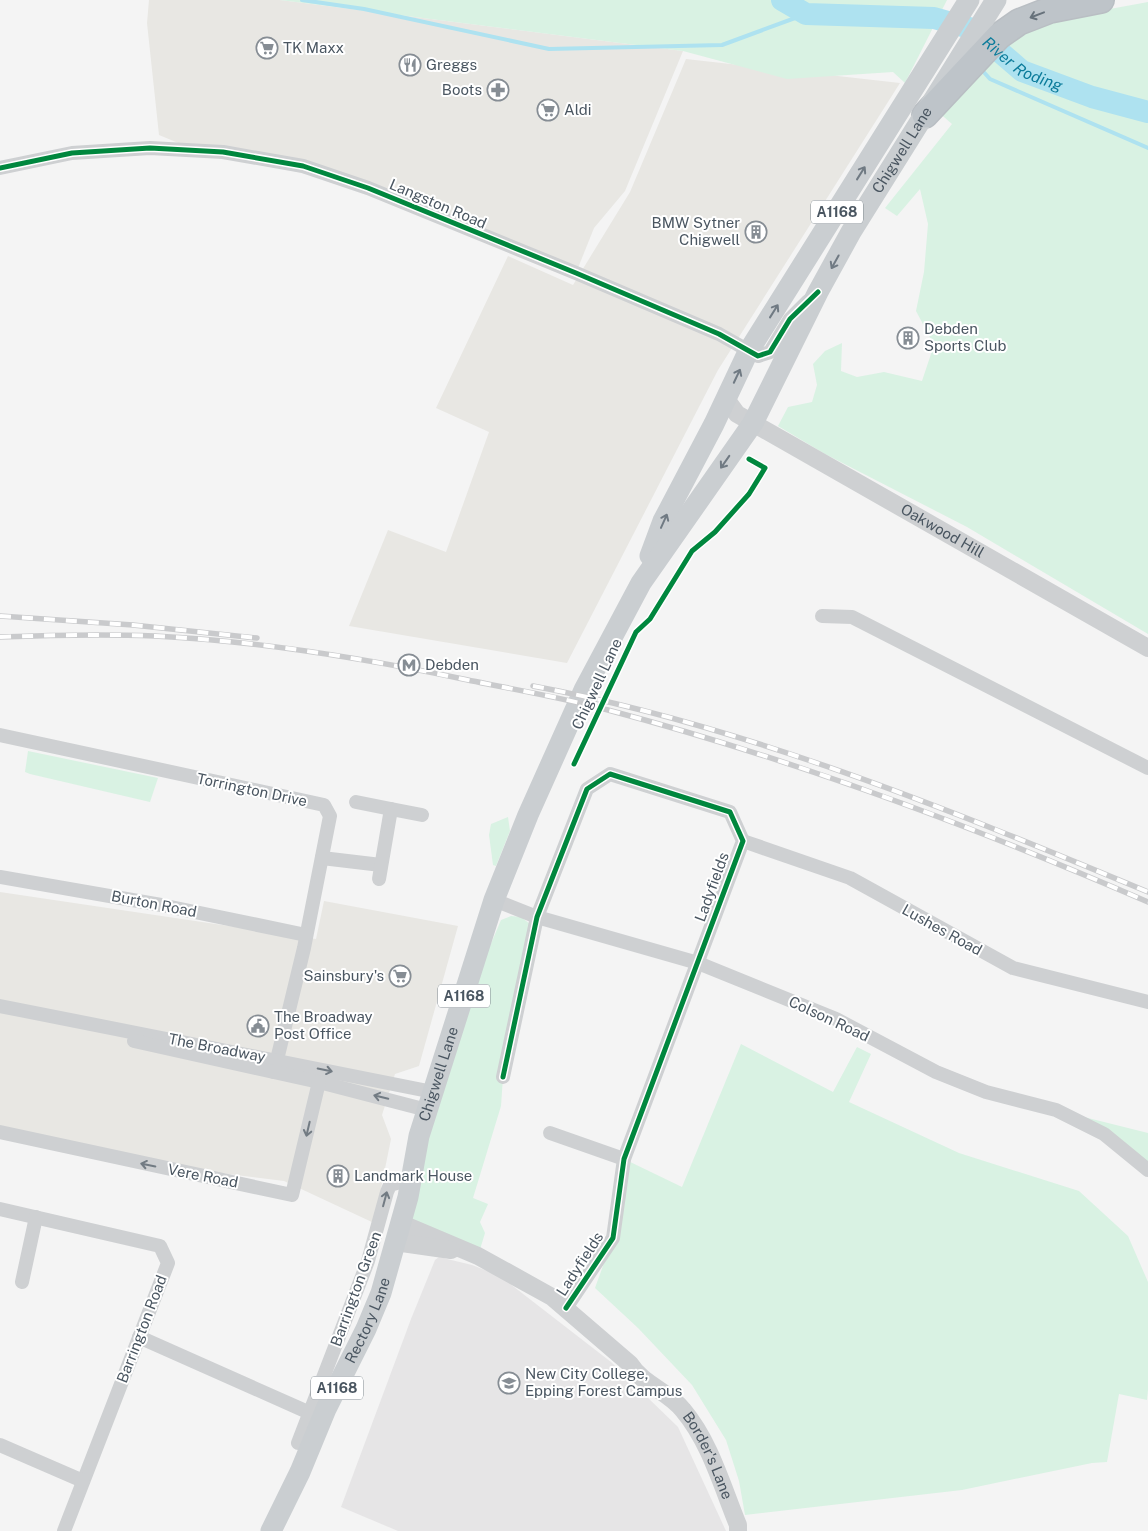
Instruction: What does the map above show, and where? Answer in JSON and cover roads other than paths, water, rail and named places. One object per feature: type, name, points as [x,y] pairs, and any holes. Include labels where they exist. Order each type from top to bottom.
[{"type":"highway","points":[[925,115],[992,27],[1019,22],[1050,10],[1101,0]]},
{"type":"main road","points":[[992,27],[996,0]]},
{"type":"main road","name":"Chigwell Lane","points":[[391,1233],[412,1178],[417,1145],[494,900],[528,814],[584,690],[641,583],[739,412],[748,352],[968,2]]},
{"type":"main road","name":"Chigwell Lane","points":[[641,583],[663,521],[701,449],[739,412],[771,386],[818,292],[851,232],[925,115]]},
{"type":"main road","name":"Rectory Lane","points":[[272,1531],[300,1472],[326,1409],[366,1329],[381,1293],[391,1233]]},
{"type":"street","name":"Langston Road","points":[[0,168],[72,154],[150,148],[223,152],[303,166],[368,188],[584,276],[718,334],[748,352],[766,368],[771,386]]},
{"type":"street","points":[[748,352],[758,356],[770,352],[790,319],[818,292]]},
{"type":"street","name":"Oakwood Hill","points":[[739,412],[1148,648]]},
{"type":"street","points":[[822,616],[852,617],[1148,768]]},
{"type":"street","name":"Torrington Drive","points":[[0,735],[324,805],[330,816],[306,934],[275,1066]]},
{"type":"street","name":"Ladyfields","points":[[503,1077],[537,917],[587,788],[610,774],[730,812],[743,841],[624,1159],[613,1238],[566,1308]]},
{"type":"street","points":[[356,802],[422,815]]},
{"type":"street","points":[[322,858],[380,872],[391,809]]},
{"type":"street","name":"Lushes Road","points":[[743,841],[850,878],[1013,968],[1148,1002]]},
{"type":"street","name":"Burton Road","points":[[0,877],[143,901],[306,934]]},
{"type":"street","name":"Colson Road","points":[[494,900],[537,917],[698,963],[836,1019],[936,1072],[986,1092],[1056,1110],[1104,1134],[1148,1170]]},
{"type":"street","name":"The Broadway","points":[[0,1006],[430,1101]]},
{"type":"street","name":"The Broadway","points":[[0,1015],[275,1066],[319,1082],[430,1101]]},
{"type":"street","name":"Vere Road","points":[[0,1132],[292,1195],[319,1082]]},
{"type":"street","points":[[550,1133],[624,1159]]},
{"type":"street","name":"Barrington Road","points":[[0,1209],[160,1246],[168,1263],[64,1531]]},
{"type":"street","points":[[22,1282],[36,1217]]},
{"type":"street","name":"Border's Lane","points":[[391,1233],[478,1256],[552,1297],[566,1308],[630,1364],[637,1376],[682,1408],[704,1441],[738,1525],[738,1531]]},
{"type":"street","name":"Barrington Green","points":[[298,1443],[391,1233]]},
{"type":"street","points":[[139,1336],[310,1414]]},
{"type":"street","points":[[0,1445],[83,1481]]},
{"type":"waterway","points":[[302,0],[364,9],[549,49],[722,45],[806,14]]},
{"type":"waterway","name":"River Roding","points":[[782,0],[806,14],[934,18],[973,29],[1022,71],[1092,97],[1148,112]]},
{"type":"waterway","name":"River Roding","points":[[934,18],[943,27]]},
{"type":"waterway","points":[[981,69],[990,79],[1148,148]]},
{"type":"railway","points":[[0,616],[133,625],[257,638]]},
{"type":"railway","points":[[0,637],[136,635],[194,638],[271,646],[387,664],[572,701],[677,729],[814,772],[1016,847],[1148,902]]},
{"type":"railway","points":[[533,686],[612,703],[690,723],[768,747],[922,801],[1148,892]]},
{"type":"place","name":"TK Maxx","points":[[267,48]]},
{"type":"place","name":"Greggs","points":[[410,65]]},
{"type":"place","name":"Boots","points":[[498,90]]},
{"type":"place","name":"Aldi","points":[[548,110]]},
{"type":"place","name":"BMW Sytner Chigwell","points":[[756,232]]},
{"type":"place","name":"Debden Sports Club","points":[[908,338]]},
{"type":"place","name":"Debden","points":[[409,665]]},
{"type":"place","name":"Sainsbury's","points":[[400,976]]},
{"type":"place","name":"The Broadway Post Office","points":[[258,1026]]},
{"type":"place","name":"Landmark House","points":[[338,1176]]},
{"type":"place","name":"New City College, Epping Forest Campus","points":[[509,1383]]}]
